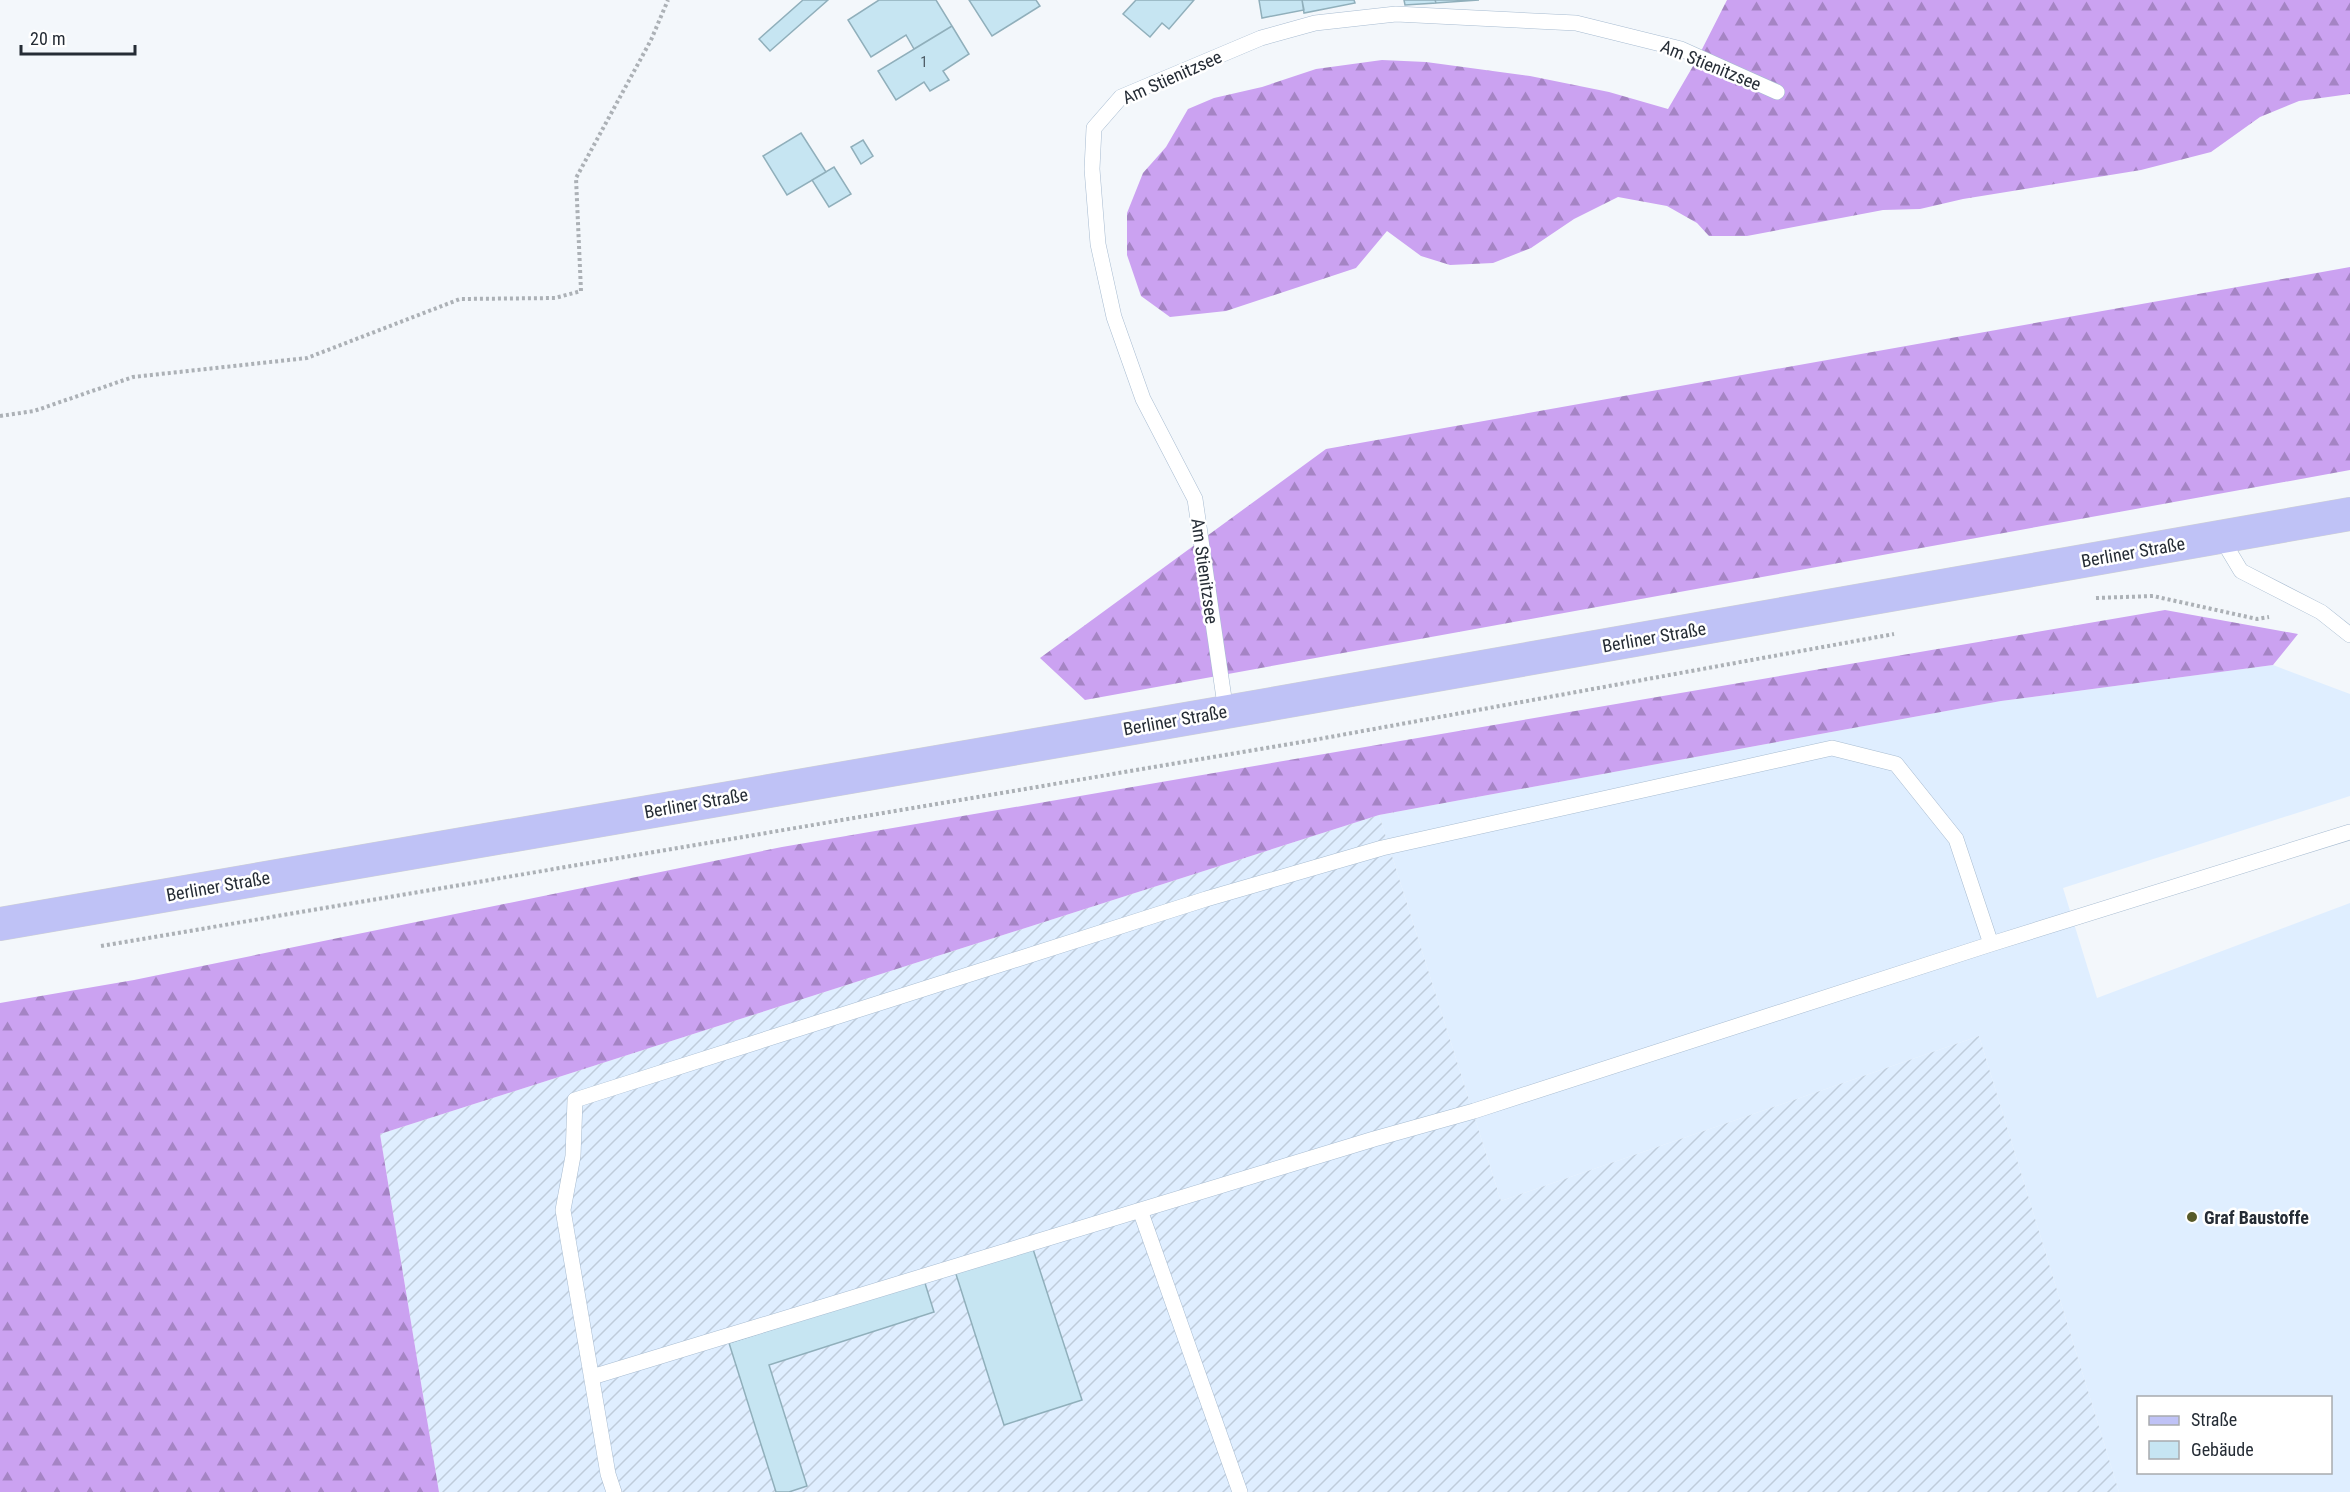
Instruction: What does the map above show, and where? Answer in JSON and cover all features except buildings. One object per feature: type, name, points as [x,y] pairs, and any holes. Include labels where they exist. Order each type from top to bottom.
[{"type":"main road","name":"Berliner Straße","points":[[0,924],[1226,712],[2350,514]]},
{"type":"lane","name":"Am Stienitzsee","points":[[1226,712],[1195,499],[1143,399],[1114,317],[1098,244],[1092,169],[1094,128],[1121,97],[1261,38],[1315,23],[1396,14],[1576,23],[1681,49],[1777,92]]},
{"type":"lane","points":[[2220,536],[2241,572],[2321,612],[2350,635]]},
{"type":"lane","points":[[614,1492],[608,1474],[563,1210],[573,1156],[574,1100],[1206,899],[1382,848],[1832,748],[1896,764],[1956,839],[1991,944]]},
{"type":"lane","points":[[592,1377],[1474,1111],[1991,944],[2350,832]]},
{"type":"lane","points":[[1140,1210],[1240,1492]]},
{"type":"path","points":[[0,416],[34,411],[133,377],[307,358],[460,299],[555,298],[581,291],[576,178],[651,40],[668,0]]},
{"type":"path","points":[[2093,598],[2153,596],[2257,619],[2321,612]]},
{"type":"path","points":[[93,948],[1319,739],[1906,632]]},
{"type":"shaded area","points":[[2273,665],[2350,694],[2350,796],[2063,888],[2097,998],[2350,903],[2350,1492],[2119,1492],[1979,1036],[1501,1201],[1379,815],[2001,701]]},
{"type":"shaded area","points":[[1379,815],[1501,1201],[1979,1036],[2119,1492],[439,1492],[380,1134]]},
{"type":"green space","points":[[1727,0],[2350,0],[2350,94],[2299,101],[2260,117],[2211,152],[2141,170],[1963,199],[1920,209],[1883,210],[1747,236],[1709,236],[1697,223],[1667,206],[1618,197],[1574,219],[1531,248],[1493,263],[1450,265],[1421,256],[1387,231],[1356,268],[1226,311],[1170,317],[1141,296],[1127,255],[1127,213],[1143,173],[1166,147],[1188,109],[1214,98],[1262,87],[1316,69],[1382,60],[1426,62],[1530,76],[1609,92],[1668,109]]},
{"type":"green space","points":[[2350,267],[2350,470],[1085,700],[1040,658],[1326,449]]},
{"type":"green space","points":[[2165,610],[2298,634],[2273,665],[2001,701],[1379,815],[380,1134],[439,1492],[0,1492],[0,1003],[134,980],[782,847]]},
{"type":"place","name":"Graf Baustoffe","points":[[2192,1217]]}]
